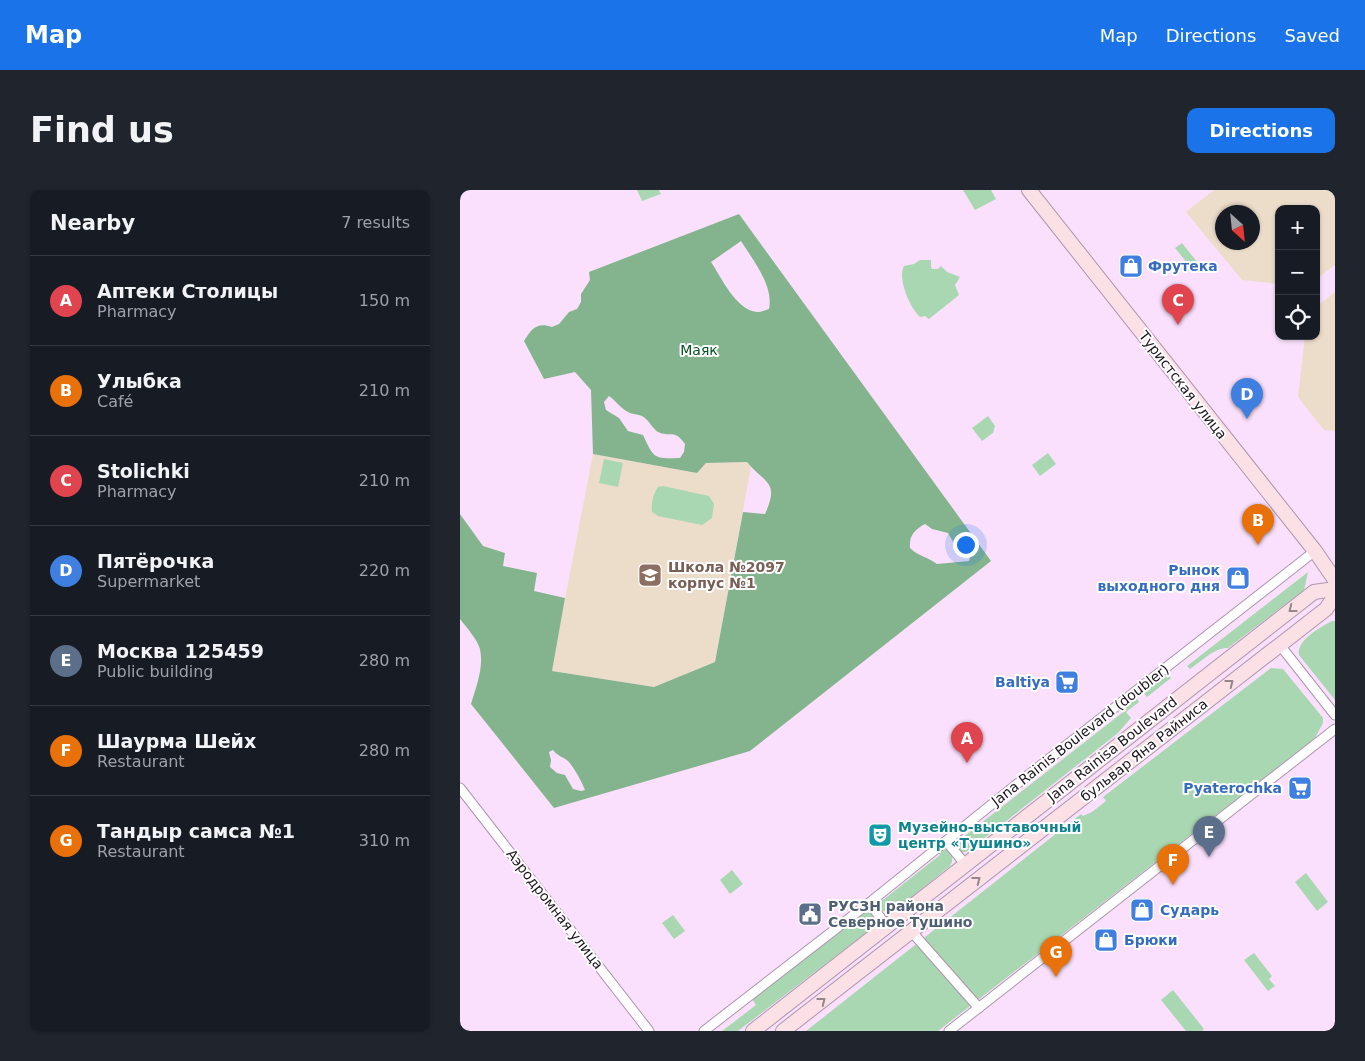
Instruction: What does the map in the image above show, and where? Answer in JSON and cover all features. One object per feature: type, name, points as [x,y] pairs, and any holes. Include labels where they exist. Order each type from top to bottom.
[{"type":"main road","name":"Туристская улица","points":[[1029,190],[1315,551],[1335,580]]},
{"type":"main road","name":"Jana Rainisa Boulevard","points":[[753,1031],[1314,592],[1335,589]]},
{"type":"main road","name":"бульвар Яна Райниса","points":[[783,1031],[1326,609],[1335,596]]},
{"type":"street","name":"Jana Rainis Boulevard (doubler)","points":[[704,1031],[1315,551]]},
{"type":"street","points":[[1279,644],[1335,715]]},
{"type":"street","points":[[949,1031],[1335,729]]},
{"type":"street","name":"Аэродромная улица","points":[[460,788],[649,1031]]},
{"type":"street","points":[[946,841],[965,864]]},
{"type":"street","points":[[869,903],[886,926]]},
{"type":"street","points":[[911,931],[979,1008]]},
{"type":"shaded area","points":[[1214,190],[1335,190],[1335,265],[1320,276],[1320,205],[1275,205],[1275,284],[1242,280],[1217,250],[1260,250],[1260,205],[1215,205],[1215,247],[1186,212]]},
{"type":"shaded area","points":[[1335,292],[1335,431],[1324,430],[1298,397],[1305,340],[1320,340],[1320,304]]},
{"type":"shaded area","name":"Школа №2097 корпус №1","points":[[593,454],[697,473],[706,463],[747,462],[751,467],[715,662],[654,687],[551,671]]},
{"type":"green space","points":[[637,190],[659,190],[661,194],[642,201]]},
{"type":"green space","points":[[963,190],[991,190],[996,199],[975,210]]},
{"type":"green space","name":"Маяк","points":[[739,214],[991,561],[750,751],[554,808],[471,704],[479,677],[481,656],[477,641],[460,619],[460,514],[483,546],[505,553],[503,566],[537,573],[534,591],[565,598],[552,671],[654,687],[715,662],[743,512],[765,514],[771,495],[771,489],[765,479],[747,462],[706,463],[697,473],[593,454],[591,390],[575,372],[544,379],[524,341],[538,326],[552,327],[559,324],[569,312],[577,309],[581,302],[581,294],[590,280],[589,272]],"holes":[[[741,241],[766,282],[770,300],[769,309],[757,312],[749,310],[742,305],[730,292],[711,262]],[[609,396],[627,412],[645,418],[658,432],[678,436],[685,444],[684,452],[680,458],[656,456],[652,453],[643,435],[628,431],[619,418],[606,410],[604,402]],[[925,524],[932,529],[948,533],[956,547],[970,557],[969,561],[937,564],[913,551],[910,548],[911,537]],[[553,750],[569,762],[585,790],[573,789],[565,775],[557,773],[550,767],[549,752]]]},
{"type":"green space","points":[[1182,243],[1202,268],[1195,273],[1175,248]]},
{"type":"green space","points":[[920,260],[931,260],[932,269],[938,269],[941,266],[947,272],[960,277],[955,285],[959,295],[929,319],[925,316],[920,317],[916,313],[903,285],[902,271],[904,266],[914,264]]},
{"type":"green space","points":[[988,416],[995,426],[993,433],[982,441],[972,428]]},
{"type":"green space","points":[[1048,453],[1056,464],[1040,476],[1032,465]]},
{"type":"green space","points":[[604,459],[623,463],[618,487],[599,483]]},
{"type":"green space","points":[[663,486],[709,496],[714,504],[712,518],[702,525],[658,516],[652,512],[652,502],[658,487]]},
{"type":"green space","points":[[1308,572],[1304,590],[1228,648],[1213,652],[1190,669],[1187,666]]},
{"type":"green space","points":[[1332,621],[1335,621],[1335,700],[1299,655],[1299,649],[1305,639]]},
{"type":"green space","points":[[1271,668],[1283,669],[1323,718],[1323,723],[1315,738],[938,1031],[806,1031],[1081,814],[1083,816],[1092,812],[1106,801],[1103,797]]},
{"type":"green space","points":[[1167,673],[1171,678],[1147,697],[1143,692]]},
{"type":"green space","points":[[1136,697],[1139,702],[1126,712],[1131,718],[1118,733],[968,851],[961,853],[954,845],[954,839],[957,842],[1127,709],[1125,706]]},
{"type":"green space","points":[[946,849],[952,854],[950,866],[894,911],[886,912],[878,907],[880,897],[883,900],[940,855],[937,851]]},
{"type":"green space","points":[[732,870],[743,884],[730,894],[720,880]]},
{"type":"green space","points":[[1306,873],[1328,902],[1317,911],[1295,882]]},
{"type":"green space","points":[[864,912],[870,913],[874,917],[871,929],[738,1031],[722,1031],[756,1005],[752,999]]},
{"type":"green space","points":[[673,915],[685,931],[674,939],[662,923]]},
{"type":"green space","points":[[1254,953],[1272,976],[1269,979],[1275,986],[1268,991],[1244,960]]},
{"type":"green space","points":[[1173,990],[1204,1029],[1202,1031],[1186,1031],[1161,1000]]},
{"type":"place","name":"Фрутека","points":[[1131,266]]},
{"type":"place","name":"Stolichki","points":[[1178,325]]},
{"type":"place","name":"Пятёрочка","points":[[1247,419]]},
{"type":"place","name":"Улыбка","points":[[1258,545]]},
{"type":"place","name":"Школа №2097 корпус №1","points":[[650,575]]},
{"type":"place","name":"Рынок выходного дня","points":[[1238,578]]},
{"type":"place","name":"Baltiya","points":[[1067,682]]},
{"type":"place","name":"Аптеки Столицы","points":[[967,763]]},
{"type":"place","name":"Pyaterochka","points":[[1300,788]]},
{"type":"place","name":"Музейно-выставочный центр «Тушино»","points":[[880,835]]},
{"type":"place","name":"Москва 125459","points":[[1209,857]]},
{"type":"place","name":"Шаурма Шейх","points":[[1173,885]]},
{"type":"place","name":"Сударь","points":[[1142,910]]},
{"type":"place","name":"РУСЗН района Северное Тушино","points":[[810,914]]},
{"type":"place","name":"Брюки","points":[[1106,940]]},
{"type":"place","name":"Тандыр самса №1","points":[[1056,977]]}]
